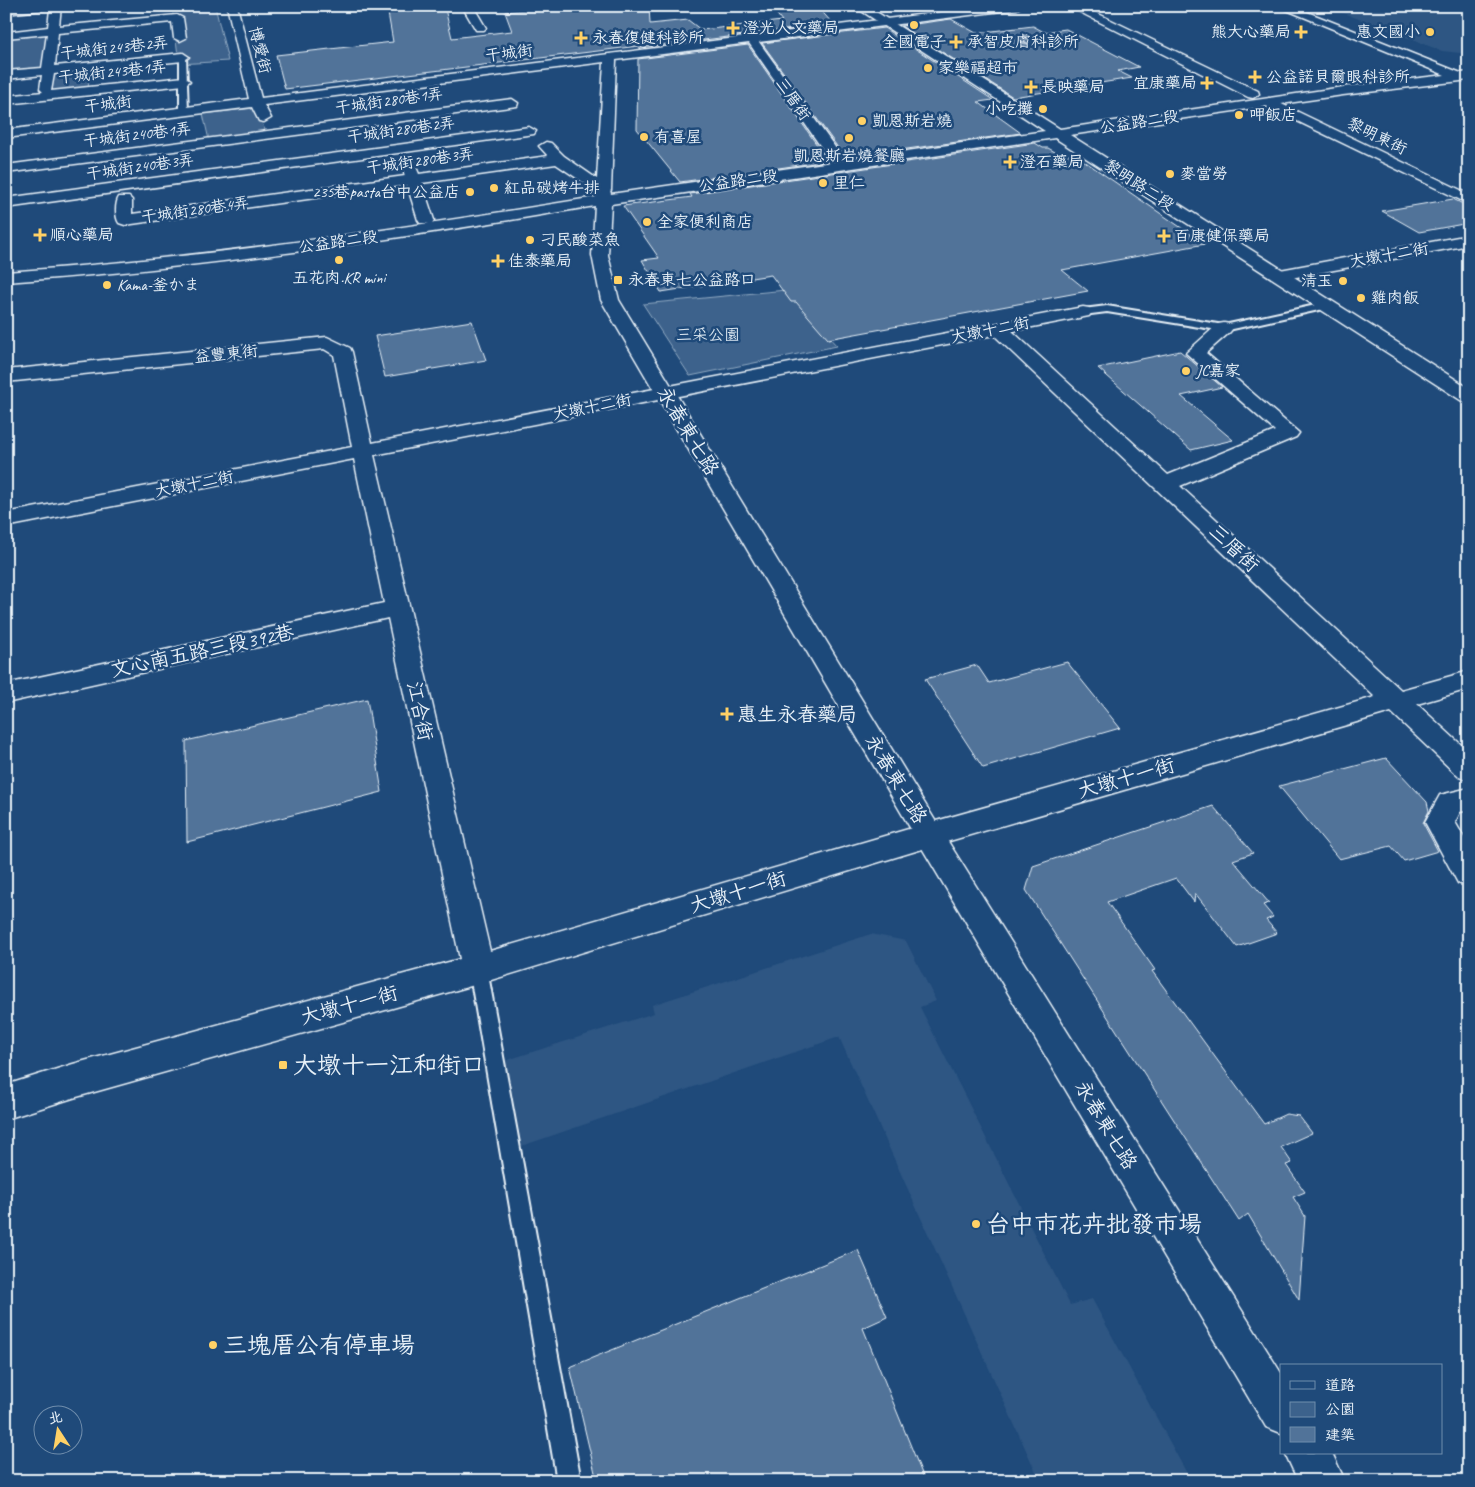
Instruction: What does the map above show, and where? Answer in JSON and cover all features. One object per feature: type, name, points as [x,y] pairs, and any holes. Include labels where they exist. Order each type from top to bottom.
[{"type":"street","points":[[6,11],[54,6],[52,30],[56,48],[48,71],[41,130]]},
{"type":"street","name":"博愛街","points":[[232,6],[256,102],[273,141],[282,182]]},
{"type":"street","points":[[467,6],[480,28]]},
{"type":"street","points":[[862,8],[890,10],[1013,6]]},
{"type":"street","name":"干城街","points":[[6,134],[1017,6]]},
{"type":"street","points":[[1073,6],[1252,94]]},
{"type":"street","points":[[1282,6],[1440,69],[1467,72]]},
{"type":"street","points":[[1310,6],[1467,72]]},
{"type":"street","name":"黎明路二段","points":[[862,8],[1469,397]]},
{"type":"street","points":[[6,35],[177,18],[177,37]]},
{"type":"street","name":"三厝街","points":[[752,40],[835,157]]},
{"type":"street","name":"干城街243巷2弄","points":[[6,75],[183,57]]},
{"type":"street","name":"永春東七路","points":[[610,58],[600,255],[610,300],[929,835],[1280,1410]]},
{"type":"street","name":"公益路二段","points":[[6,266],[91,261],[426,220],[1054,130],[1252,94],[1440,69]]},
{"type":"street","name":"公益路二段","points":[[6,277],[89,271],[292,248],[449,226],[604,195],[835,157],[1269,102],[1467,72]]},
{"type":"street","points":[[492,73],[529,130],[559,160],[604,195]]},
{"type":"street","name":"干城街243巷1弄","points":[[6,100],[44,105],[184,81]]},
{"type":"street","name":"黎明東街","points":[[1269,102],[1469,200]]},
{"type":"street","name":"干城街280巷1弄","points":[[273,141],[512,103]]},
{"type":"street","name":"干城街280巷2弄","points":[[282,182],[403,148],[529,130]]},
{"type":"street","points":[[207,157],[273,141]]},
{"type":"street","name":"干城街240巷1弄","points":[[6,169],[273,141]]},
{"type":"street","points":[[403,148],[426,220]]},
{"type":"street","name":"干城街280巷3弄","points":[[282,182],[413,180],[559,160]]},
{"type":"street","name":"干城街280巷4弄","points":[[125,193],[125,220],[282,182]]},
{"type":"street","name":"干城街240巷3弄","points":[[6,203],[282,182]]},
{"type":"street","name":"大墩十二街","points":[[1280,275],[1469,240]]},
{"type":"street","name":"大墩十二街","points":[[6,520],[1083,312]]},
{"type":"street","name":"三厝街","points":[[998,328],[1469,769]]},
{"type":"street","points":[[1166,484],[1289,433],[1195,353],[1224,328]]},
{"type":"street","name":"益豐東街","points":[[6,376],[327,343],[343,352],[363,452]]},
{"type":"street","name":"江合街","points":[[363,452],[478,970]]},
{"type":"street","name":"文心南五路三段392巷","points":[[6,694],[398,608]]},
{"type":"street","name":"大墩十一街","points":[[6,1102],[74,1081],[478,970],[929,835],[1469,680]]},
{"type":"street","points":[[1469,799],[1450,804],[1440,822],[1469,874]]},
{"type":"street","points":[[1308,1454],[1323,1481]]},
{"type":"lane","points":[[183,57],[184,111]]},
{"type":"lane","name":"大墩十二街","points":[[1083,312],[1107,309],[1224,328],[1325,306]]},
{"type":"lane","points":[[478,970],[568,1481]]},
{"type":"shaded area","name":"惠文國小","points":[[1325,6],[1469,6],[1469,54],[1442,51]]},
{"type":"shaded area","name":"台中市花卉批發市場","points":[[871,934],[906,941],[936,1001],[920,1007],[1070,1305],[1092,1299],[1191,1481],[1040,1481],[839,1037],[513,1149],[492,1065],[654,1013],[652,1005]]},
{"type":"green space","points":[[172,6],[215,6],[228,61],[179,64]]},
{"type":"green space","points":[[46,33],[43,69],[6,74],[6,37]]},
{"type":"green space","points":[[90,68],[88,90],[49,95],[52,72]]},
{"type":"green space","points":[[255,108],[266,132],[209,140],[203,114]]},
{"type":"green space","name":"三采公園","points":[[786,290],[837,346],[690,376],[643,304]]},
{"type":"building","points":[[534,6],[649,6],[650,24],[688,20],[701,30],[782,21],[772,8],[817,6],[833,24],[285,89],[276,55],[393,42],[388,13],[445,9],[452,38],[512,31],[505,12],[536,9]]},
{"type":"building","points":[[951,19],[976,33],[1033,26],[1044,32],[1066,29],[1139,67],[1118,71],[1132,78],[1013,97],[901,26]]},
{"type":"building","points":[[884,28],[993,100],[978,102],[1021,133],[843,158],[844,156],[762,43]]},
{"type":"building","points":[[748,45],[828,161],[680,182],[637,129],[638,59]]},
{"type":"building","points":[[1035,143],[1062,156],[1074,154],[1205,244],[1062,270],[1088,291],[828,339],[796,302],[791,302],[771,275],[661,292],[642,260],[659,258],[623,206],[692,197],[690,194]]},
{"type":"building","points":[[1453,199],[1469,207],[1469,223],[1419,232],[1382,211]]},
{"type":"building","points":[[472,321],[486,360],[385,377],[375,336]]},
{"type":"building","points":[[1180,351],[1222,387],[1181,396],[1233,440],[1191,450],[1098,368]]},
{"type":"building","points":[[1067,662],[1120,728],[983,768],[925,679],[977,665],[989,683]]},
{"type":"building","points":[[367,699],[382,792],[187,842],[186,741]]},
{"type":"building","points":[[1386,758],[1427,802],[1429,811],[1423,823],[1438,851],[1404,861],[1391,846],[1339,859],[1279,786]]},
{"type":"building","points":[[1213,806],[1253,853],[1233,860],[1269,903],[1263,905],[1273,917],[1266,920],[1277,933],[1237,947],[1195,893],[1194,902],[1176,878],[1107,902],[1155,970],[1152,971],[1264,1124],[1286,1114],[1299,1116],[1312,1133],[1281,1147],[1292,1163],[1286,1165],[1305,1192],[1293,1197],[1305,1216],[1299,1300],[1248,1214],[1239,1221],[1026,890],[1033,866]]},
{"type":"building","points":[[858,1250],[887,1317],[863,1328],[925,1481],[597,1481],[570,1367]]},
{"type":"place","name":"全國電子","points":[[914,25]]},
{"type":"place","name":"澄光人文藥局","points":[[733,28]]},
{"type":"place","name":"熊大心藥局","points":[[1301,32]]},
{"type":"place","name":"惠文國小","points":[[1430,32]]},
{"type":"place","name":"永春復健科診所","points":[[581,38]]},
{"type":"place","name":"承智皮膚科診所","points":[[956,42]]},
{"type":"place","name":"家樂福超市","points":[[928,68]]},
{"type":"place","name":"公益諾貝爾眼科診所","points":[[1255,77]]},
{"type":"place","name":"宜康藥局","points":[[1207,83]]},
{"type":"place","name":"長映藥局","points":[[1031,87]]},
{"type":"place","name":"小吃攤","points":[[1043,109]]},
{"type":"place","name":"呷飯店","points":[[1239,115]]},
{"type":"place","name":"凱恩斯岩燒","points":[[862,121]]},
{"type":"place","name":"有喜屋","points":[[644,137]]},
{"type":"place","name":"凱恩斯岩燒餐廳","points":[[849,138]]},
{"type":"place","name":"澄石藥局","points":[[1010,162]]},
{"type":"place","name":"麥當勞","points":[[1170,174]]},
{"type":"place","name":"里仁","points":[[823,183]]},
{"type":"place","name":"紅品碳烤牛排","points":[[494,188]]},
{"type":"place","name":"235巷pasta台中公益店","points":[[470,192]]},
{"type":"place","name":"全家便利商店","points":[[647,222]]},
{"type":"place","name":"順心藥局","points":[[40,235]]},
{"type":"place","name":"百康健保藥局","points":[[1164,236]]},
{"type":"place","name":"刁民酸菜魚","points":[[530,240]]},
{"type":"place","name":"五花肉.KR mini","points":[[339,260]]},
{"type":"place","name":"佳泰藥局","points":[[498,261]]},
{"type":"place","name":"永春東七公益路口","points":[[618,280]]},
{"type":"place","name":"清玉","points":[[1343,281]]},
{"type":"place","name":"Kama-釜かま","points":[[107,285]]},
{"type":"place","name":"雞肉飯","points":[[1361,298]]},
{"type":"place","name":"JC嘉家","points":[[1186,371]]},
{"type":"place","name":"惠生永春藥局","points":[[727,714]]},
{"type":"place","name":"大墩十一江和街口","points":[[283,1065]]},
{"type":"place","name":"台中市花卉批發市場","points":[[976,1224]]},
{"type":"place","name":"三塊厝公有停車場","points":[[213,1345]]}]
